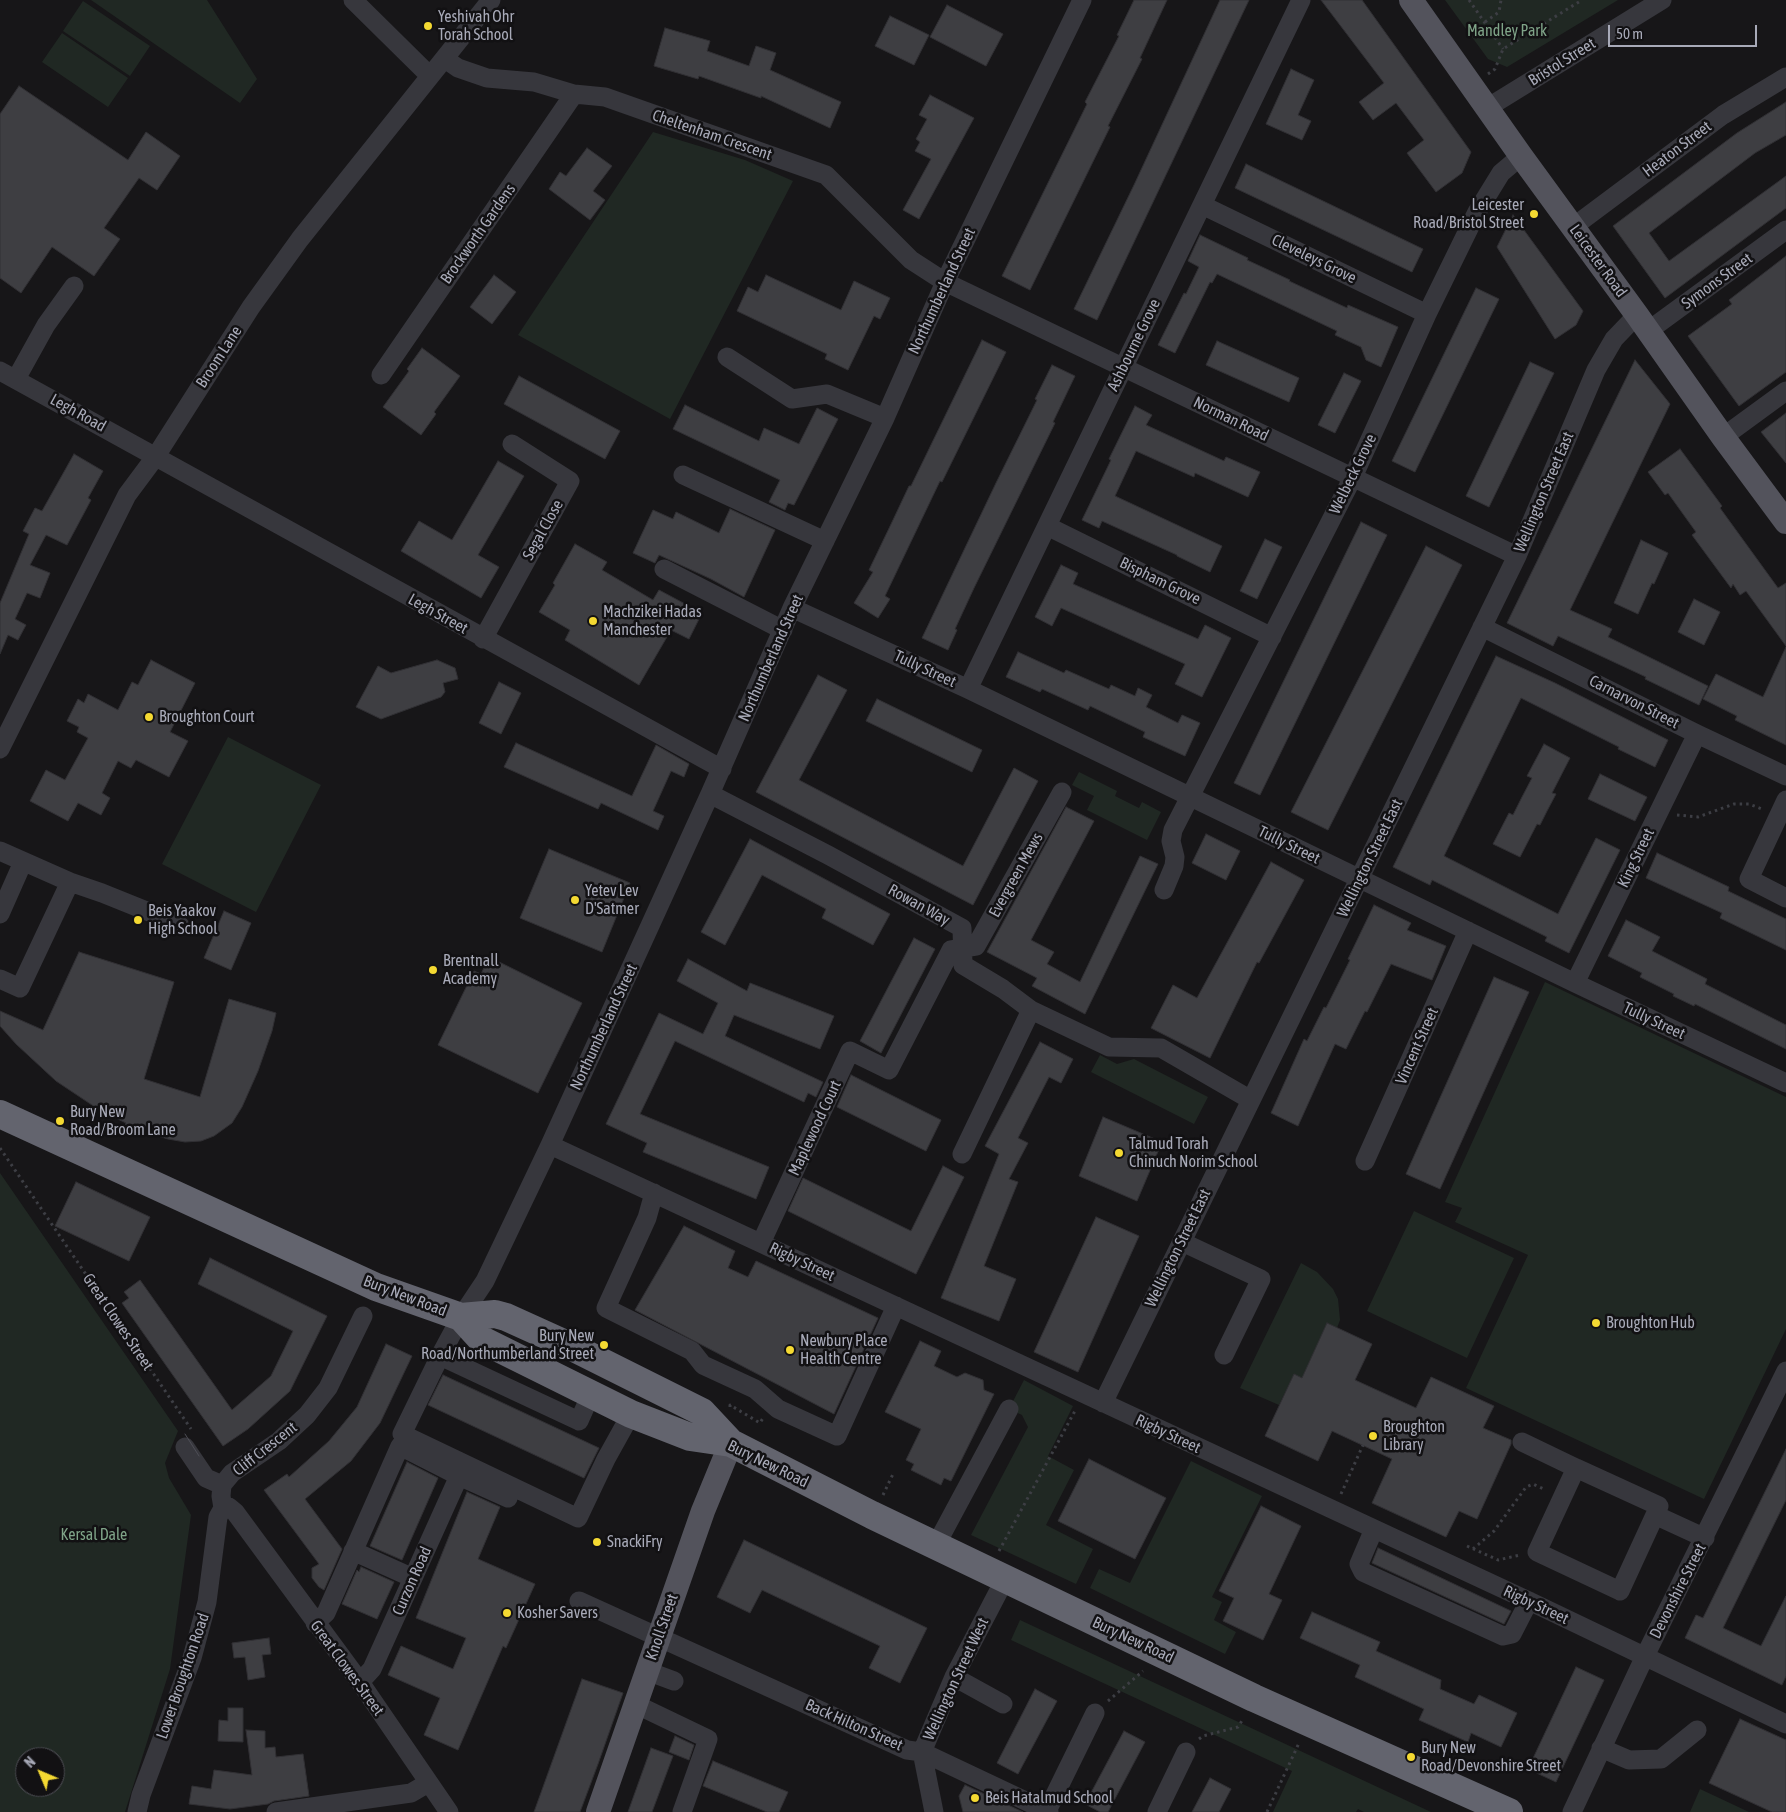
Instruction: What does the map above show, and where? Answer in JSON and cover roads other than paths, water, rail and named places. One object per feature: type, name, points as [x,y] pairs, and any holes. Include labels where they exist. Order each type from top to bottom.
[{"type":"highway","name":"Bury New Road","points":[[0,1114],[376,1287],[461,1317],[482,1340],[631,1414],[690,1437],[731,1443],[872,1515],[1254,1698],[1509,1812]]},
{"type":"highway","points":[[461,1317],[495,1314],[506,1317],[570,1346],[702,1412],[731,1443]]},
{"type":"main road","name":"Leicester Road","points":[[1411,0],[1520,156],[1786,522]]},
{"type":"main road","name":"Knoll Street","points":[[598,1812],[703,1511],[731,1443]]},
{"type":"street","points":[[353,0],[430,76]]},
{"type":"street","name":"Broom Lane","points":[[0,749],[127,495],[156,456],[257,300],[300,239],[491,0]]},
{"type":"street","name":"Northumberland Street","points":[[631,1414],[606,1459],[578,1518],[402,1434],[461,1317],[485,1281],[550,1145],[722,769],[792,608],[885,418],[944,282],[1082,0]]},
{"type":"street","name":"Ashbourne Grove","points":[[968,690],[1301,0]]},
{"type":"street","name":"Bristol Street","points":[[1487,108],[1662,0]]},
{"type":"street","name":"Cheltenham Crescent","points":[[445,59],[458,68],[487,78],[534,82],[574,94],[605,97],[826,175],[911,260],[944,282]]},
{"type":"street","name":"Heaton Street","points":[[1573,227],[1723,115],[1786,77]]},
{"type":"street","name":"Brockworth Gardens","points":[[381,375],[574,94]]},
{"type":"street","name":"Welbeck Grove","points":[[1164,890],[1174,866],[1171,840],[1173,830],[1191,798],[1352,477],[1427,314],[1477,212],[1501,173],[1520,156]]},
{"type":"street","name":"Cleveleys Grove","points":[[1202,205],[1427,314]]},
{"type":"street","name":"Symons Street","points":[[1643,323],[1786,230]]},
{"type":"street","name":"Norman Road","points":[[944,282],[1517,556]]},
{"type":"street","points":[[8,375],[74,286]]},
{"type":"street","name":"Wellington Street East","points":[[1103,1403],[1517,556],[1596,370],[1614,339],[1643,323]]},
{"type":"street","points":[[727,357],[792,399],[827,394],[885,418]]},
{"type":"street","name":"Legh Road","points":[[8,375],[156,456]]},
{"type":"street","points":[[1723,437],[1786,391]]},
{"type":"street","name":"Segal Close","points":[[483,639],[570,481],[512,444]]},
{"type":"street","name":"Legh Street","points":[[156,456],[483,639],[722,769]]},
{"type":"street","points":[[684,475],[825,541]]},
{"type":"street","name":"Bispham Grove","points":[[1047,526],[1272,637]]},
{"type":"street","points":[[664,569],[783,630]]},
{"type":"street","name":"Tully Street","points":[[792,608],[968,690],[1786,1083]]},
{"type":"street","name":"Carnarvon Street","points":[[1482,627],[1786,776]]},
{"type":"street","name":"King Street","points":[[1575,983],[1697,734]]},
{"type":"street","name":"Evergreen Mews","points":[[963,948],[976,946],[1062,792]]},
{"type":"street","name":"Rowan Way","points":[[710,794],[828,855],[962,928],[963,965],[1003,989],[1031,1010]]},
{"type":"street","points":[[1782,808],[1749,879],[1786,898]]},
{"type":"street","points":[[0,851],[70,882],[179,924]]},
{"type":"street","points":[[0,914],[23,862]]},
{"type":"street","points":[[0,979],[20,988],[70,882]]},
{"type":"street","name":"Vincent Street","points":[[1365,1161],[1468,931]]},
{"type":"street","name":"Maplewood Court","points":[[762,1243],[850,1051],[889,1070],[951,950],[963,948]]},
{"type":"street","points":[[962,1154],[1031,1010],[1109,1047],[1161,1048],[1251,1100]]},
{"type":"street","name":"Rigby Street","points":[[550,1145],[1529,1601],[1786,1724]]},
{"type":"street","points":[[654,1193],[647,1218],[606,1308],[692,1351],[703,1365],[755,1389],[778,1408],[837,1436],[896,1306]]},
{"type":"street","points":[[1182,1242],[1261,1279],[1224,1355]]},
{"type":"street","name":"Cliff Crescent","points":[[222,1508],[222,1485],[232,1473],[279,1441],[307,1415],[328,1388],[363,1316]]},
{"type":"street","points":[[440,1356],[579,1421],[591,1394]]},
{"type":"street","name":"Devonshire Street","points":[[1572,1812],[1645,1656],[1786,1371]]},
{"type":"street","points":[[936,1546],[1009,1409]]},
{"type":"street","points":[[1522,1442],[1659,1506],[1620,1591],[1537,1552],[1576,1468]]},
{"type":"street","points":[[315,1623],[326,1614],[400,1446],[514,1501]]},
{"type":"street","points":[[185,1448],[206,1478],[222,1485]]},
{"type":"street","name":"Curzon Road","points":[[360,1682],[372,1669],[459,1476]]},
{"type":"street","name":"Great Clowes Street","points":[[222,1508],[229,1506],[235,1512],[360,1682],[449,1812]]},
{"type":"street","name":"Lower Broughton Road","points":[[137,1812],[141,1795],[192,1658],[207,1602],[218,1517],[222,1508]]},
{"type":"street","points":[[1655,1515],[1705,1538]]},
{"type":"street","points":[[1374,1529],[1359,1564],[1363,1572],[1503,1636],[1512,1634],[1529,1601]]},
{"type":"street","points":[[353,1551],[413,1578]]},
{"type":"street","name":"Wellington Street West","points":[[934,1812],[922,1752],[997,1575]]},
{"type":"street","name":"Back Hilton Street","points":[[578,1602],[906,1750],[922,1752],[1048,1811]]},
{"type":"street","points":[[647,1671],[674,1682]]},
{"type":"street","points":[[954,1677],[1002,1704]]},
{"type":"street","points":[[635,1704],[708,1739],[682,1812]]},
{"type":"street","points":[[1048,1811],[1094,1713]]},
{"type":"street","points":[[1601,1748],[1629,1760],[1661,1759],[1697,1730]]},
{"type":"street","points":[[1157,1812],[1186,1752]]},
{"type":"street","points":[[276,1812],[325,1809],[411,1793],[428,1783]]},
{"type":"tram line","points":[[185,1434],[199,1456]]},
{"type":"place","name":"Yeshivah Ohr Torah School","points":[[428,26]]},
{"type":"place","name":"Leicester Road/Bristol Street","points":[[1534,214]]},
{"type":"place","name":"Machzikei Hadas Manchester","points":[[593,621]]},
{"type":"place","name":"Broughton Court","points":[[149,717]]},
{"type":"place","name":"Yetev Lev D'Satmer","points":[[575,900]]},
{"type":"place","name":"Beis Yaakov High School","points":[[138,920]]},
{"type":"place","name":"Brentnall Academy","points":[[433,970]]},
{"type":"place","name":"Bury New Road/Broom Lane","points":[[60,1121]]},
{"type":"place","name":"Talmud Torah Chinuch Norim School","points":[[1119,1153]]},
{"type":"place","name":"Broughton Hub","points":[[1596,1323]]},
{"type":"place","name":"Bury New Road/Northumberland Street","points":[[604,1345]]},
{"type":"place","name":"Newbury Place Health Centre","points":[[790,1350]]},
{"type":"place","name":"Broughton Library","points":[[1373,1436]]},
{"type":"place","name":"SnackiFry","points":[[597,1542]]},
{"type":"place","name":"Kosher Savers","points":[[507,1613]]},
{"type":"place","name":"Bury New Road/Devonshire Street","points":[[1411,1757]]},
{"type":"place","name":"Beis Hatalmud School","points":[[975,1798]]},
{"type":"park label","name":"Mandley Park","points":[[1507,31]]},
{"type":"park label","name":"Kersal Dale","points":[[94,1535]]}]
